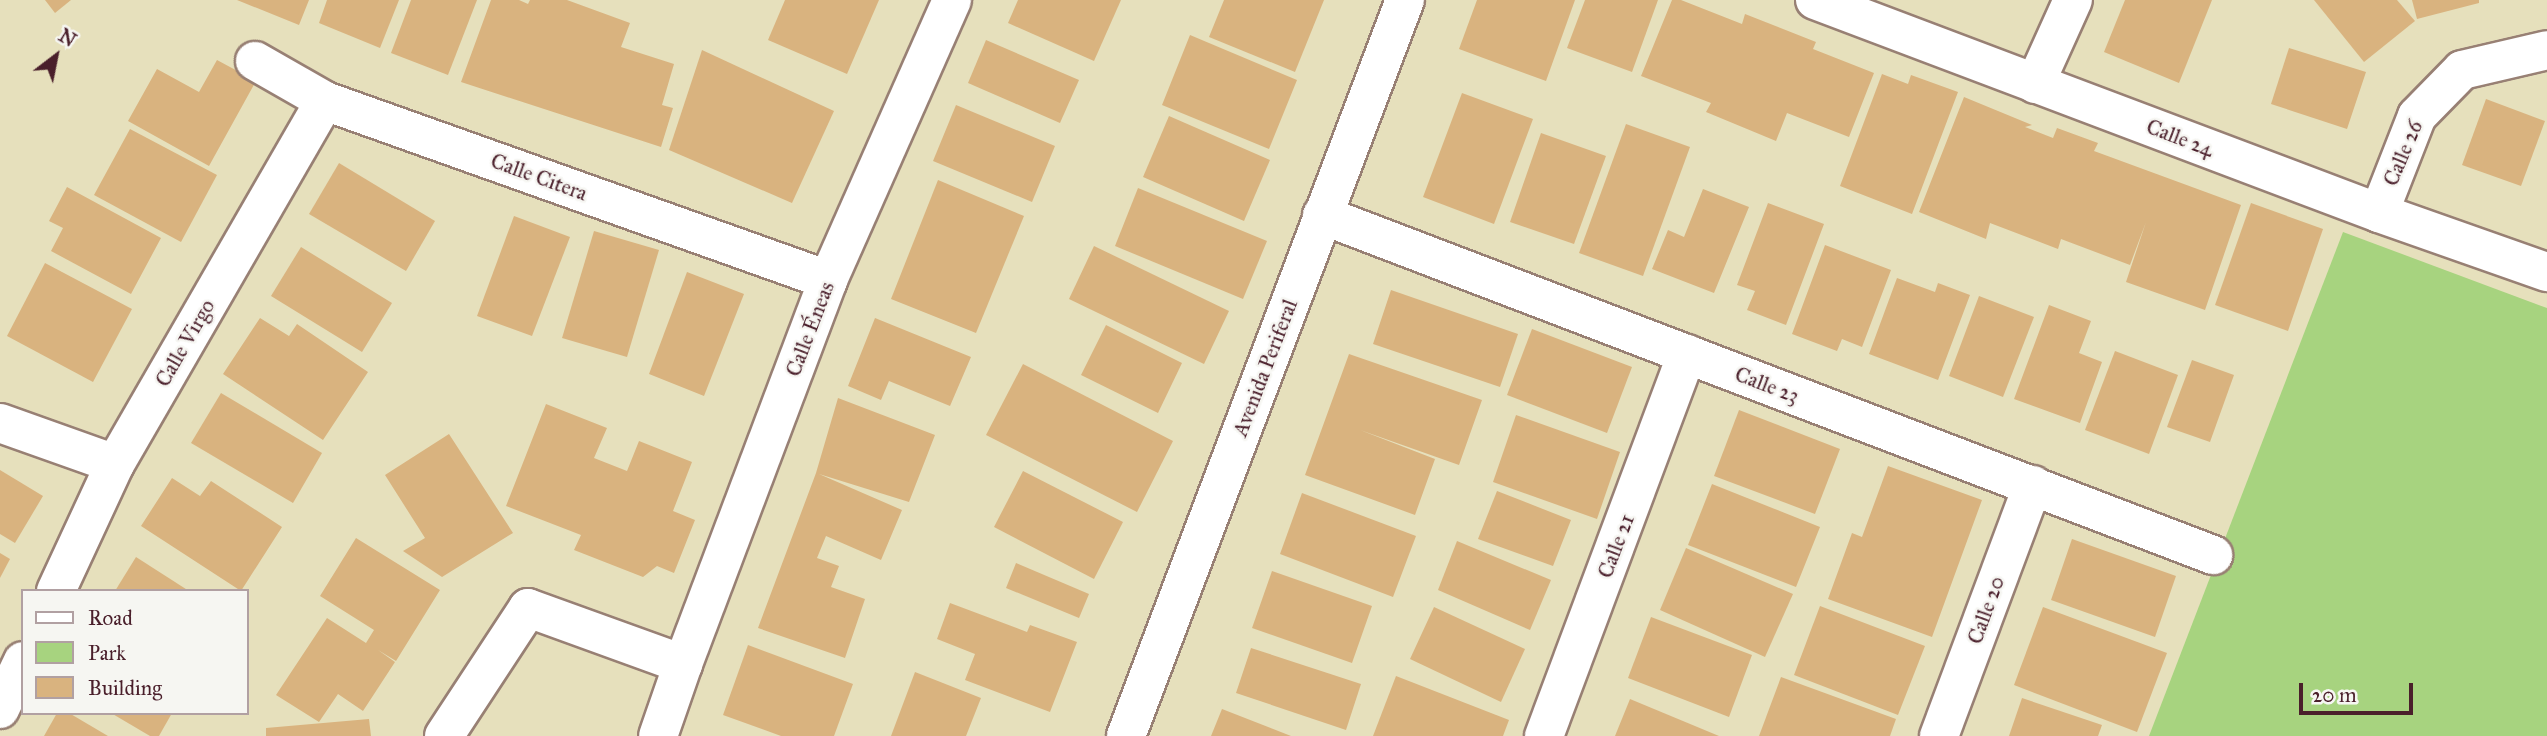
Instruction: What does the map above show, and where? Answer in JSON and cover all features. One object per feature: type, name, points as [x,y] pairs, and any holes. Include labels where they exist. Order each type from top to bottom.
[{"type":"street","name":"Calle Éneas","points":[[658,736],[828,280],[952,0]]},
{"type":"street","name":"Avenida Periferal","points":[[1126,736],[1405,0]]},
{"type":"street","name":"Calle 24","points":[[1815,0],[2379,214],[2547,272]]},
{"type":"street","points":[[2035,84],[2073,0]]},
{"type":"street","name":"Calle 26","points":[[2379,214],[2417,116],[2462,70],[2547,50]]},
{"type":"street","name":"Calle Citera","points":[[255,61],[325,101],[828,280]]},
{"type":"street","name":"Calle Virgo","points":[[57,589],[116,464],[325,101]]},
{"type":"street","name":"Calle 23","points":[[1322,215],[2213,555]]},
{"type":"street","name":"Calle 21","points":[[1544,736],[1686,354]]},
{"type":"street","points":[[0,423],[116,464]]},
{"type":"street","name":"Calle 20","points":[[1939,736],[2032,485]]},
{"type":"street","points":[[444,736],[528,608],[683,664]]},
{"type":"street","points":[[0,709],[21,665]]},
{"type":"green space","points":[[2343,232],[2547,308],[2547,736],[2149,736]]},
{"type":"building","points":[[45,0],[71,0],[55,13]]},
{"type":"building","points":[[237,0],[309,0],[299,25]]},
{"type":"building","points":[[327,0],[399,0],[380,48],[319,23]]},
{"type":"building","points":[[411,0],[477,0],[448,75],[391,53]]},
{"type":"building","points":[[491,0],[519,0],[528,4],[530,0],[567,0],[630,23],[621,47],[674,64],[662,105],[673,108],[661,147],[461,82]]},
{"type":"building","points":[[785,0],[879,0],[847,74],[768,40]]},
{"type":"building","points":[[1018,0],[1121,0],[1094,61],[1008,23]]},
{"type":"building","points":[[1224,0],[1324,0],[1295,72],[1209,37]]},
{"type":"building","points":[[1477,0],[1575,0],[1546,81],[1459,49]]},
{"type":"building","points":[[1585,0],[1658,0],[1632,72],[1567,48]]},
{"type":"building","points":[[1672,0],[1681,0],[1742,24],[1745,14],[1816,42],[1813,49],[1874,73],[1849,137],[1787,113],[1776,141],[1706,112],[1711,103],[1641,76]]},
{"type":"building","points":[[2125,0],[2212,0],[2179,83],[2104,52]]},
{"type":"building","points":[[2314,0],[2397,0],[2415,21],[2364,62]]},
{"type":"building","points":[[2412,0],[2479,0],[2479,3],[2417,19]]},
{"type":"building","points":[[1190,35],[1297,80],[1269,149],[1162,105]]},
{"type":"building","points":[[986,40],[1079,80],[1060,123],[968,83]]},
{"type":"building","points":[[2289,48],[2366,72],[2347,129],[2271,104]]},
{"type":"building","points":[[702,50],[834,111],[792,203],[669,150]]},
{"type":"building","points":[[217,60],[256,81],[209,166],[128,121],[157,69],[199,92]]},
{"type":"building","points":[[1882,74],[1908,84],[1911,75],[1958,92],[1912,214],[1840,186]]},
{"type":"building","points":[[1462,93],[1533,119],[1494,224],[1423,197]]},
{"type":"building","points":[[1964,97],[2032,125],[2025,127],[2053,138],[2057,128],[2098,143],[2094,151],[2241,205],[2205,310],[2126,282],[2146,222],[2130,265],[2061,239],[2058,249],[1990,223],[1986,239],[1919,212]]},
{"type":"building","points":[[2486,99],[2545,121],[2521,186],[2462,165]]},
{"type":"building","points":[[956,105],[1055,146],[1032,202],[933,161]]},
{"type":"building","points":[[1169,116],[1270,160],[1244,221],[1143,177]]},
{"type":"building","points":[[1626,124],[1690,147],[1643,276],[1579,253]]},
{"type":"building","points":[[130,129],[217,175],[181,242],[94,195]]},
{"type":"building","points":[[1541,133],[1606,156],[1574,244],[1510,222]]},
{"type":"building","points":[[339,163],[435,221],[406,271],[309,214]]},
{"type":"building","points":[[938,180],[1024,216],[976,333],[891,299]]},
{"type":"building","points":[[67,187],[161,238],[131,294],[51,251],[63,228],[49,221]]},
{"type":"building","points":[[1138,188],[1267,241],[1243,299],[1115,246]]},
{"type":"building","points":[[1703,189],[1749,207],[1714,293],[1652,269],[1668,230],[1684,237]]},
{"type":"building","points":[[1768,203],[1824,224],[1786,325],[1747,310],[1755,291],[1737,285]]},
{"type":"building","points":[[2251,203],[2323,229],[2288,331],[2215,305]]},
{"type":"building","points":[[514,216],[570,237],[532,336],[477,316]]},
{"type":"building","points":[[594,231],[659,250],[627,357],[562,338]]},
{"type":"building","points":[[1825,245],[1891,270],[1862,347],[1842,339],[1837,351],[1792,334]]},
{"type":"building","points":[[1094,246],[1229,311],[1204,364],[1069,299]]},
{"type":"building","points":[[301,247],[392,303],[362,352],[271,296]]},
{"type":"building","points":[[45,263],[132,309],[93,382],[7,336]]},
{"type":"building","points":[[687,272],[744,294],[704,396],[649,374]]},
{"type":"building","points":[[1897,278],[1935,292],[1938,283],[1970,295],[1938,380],[1869,354]]},
{"type":"building","points":[[1391,290],[1518,334],[1500,387],[1373,344]]},
{"type":"building","points":[[1979,296],[2034,317],[2003,397],[1949,376]]},
{"type":"building","points":[[2049,305],[2091,321],[2079,353],[2102,362],[2080,423],[2014,399]]},
{"type":"building","points":[[260,318],[289,336],[297,324],[368,372],[323,440],[223,374]]},
{"type":"building","points":[[875,318],[971,357],[950,406],[889,381],[881,400],[848,386]]},
{"type":"building","points":[[1106,325],[1182,363],[1158,413],[1081,375]]},
{"type":"building","points":[[1532,329],[1632,367],[1607,433],[1507,395]]},
{"type":"building","points":[[2115,351],[2178,375],[2149,454],[2085,430]]},
{"type":"building","points":[[1349,354],[1482,400],[1459,465],[1360,430],[1435,459],[1415,515],[1305,475]]},
{"type":"building","points":[[2192,360],[2234,375],[2210,442],[2167,427]]},
{"type":"building","points":[[1023,364],[1173,441],[1137,512],[986,435]]},
{"type":"building","points":[[221,393],[322,453],[293,503],[191,443]]},
{"type":"building","points":[[838,398],[935,435],[909,502],[819,474],[902,510],[881,560],[826,536],[817,558],[839,566],[831,587],[865,599],[845,658],[758,628],[816,473]]},
{"type":"building","points":[[546,404],[607,428],[594,458],[627,471],[639,441],[692,462],[673,511],[695,520],[674,573],[657,566],[643,577],[574,550],[581,535],[506,506]]},
{"type":"building","points":[[1739,410],[1840,449],[1815,514],[1714,476]]},
{"type":"building","points":[[1516,415],[1620,452],[1597,519],[1493,482]]},
{"type":"building","points":[[449,434],[513,533],[442,577],[403,551],[425,538],[385,475]]},
{"type":"building","points":[[1888,466],[1982,500],[1932,637],[1828,599],[1852,533],[1862,537]]},
{"type":"building","points":[[0,470],[43,496],[15,543],[0,534]]},
{"type":"building","points":[[1023,471],[1123,522],[1094,579],[994,527]]},
{"type":"building","points":[[172,478],[200,496],[211,481],[282,527],[242,589],[238,589],[141,526]]},
{"type":"building","points":[[1712,484],[1820,527],[1796,587],[1688,545]]},
{"type":"building","points":[[1497,491],[1571,520],[1553,566],[1478,539]]},
{"type":"building","points":[[1302,493],[1416,536],[1393,597],[1280,554]]},
{"type":"building","points":[[356,538],[440,590],[396,661],[378,650],[395,662],[363,711],[338,694],[319,722],[276,695],[327,618],[366,643],[374,630],[320,596]]},
{"type":"building","points":[[2072,539],[2176,576],[2155,637],[2051,600]]},
{"type":"building","points":[[1457,541],[1551,580],[1530,630],[1438,590]]},
{"type":"building","points":[[1686,548],[1793,594],[1765,657],[1660,610]]},
{"type":"building","points":[[0,553],[10,559],[0,578]]},
{"type":"building","points":[[136,557],[186,589],[116,589]]},
{"type":"building","points":[[1016,563],[1089,594],[1079,618],[1006,588]]},
{"type":"building","points":[[1272,571],[1372,606],[1352,663],[1252,628]]},
{"type":"building","points":[[950,603],[1027,632],[1030,625],[1077,642],[1050,712],[965,680],[975,654],[937,639]]},
{"type":"building","points":[[1820,606],[1925,646],[1898,715],[1794,675]]},
{"type":"building","points":[[1434,607],[1525,649],[1501,702],[1410,659]]},
{"type":"building","points":[[2043,607],[2167,653],[2137,732],[2014,685]]},
{"type":"building","points":[[1651,617],[1752,655],[1729,717],[1628,678]]},
{"type":"building","points":[[748,645],[853,684],[834,736],[781,736],[723,715]]},
{"type":"building","points":[[1251,648],[1361,684],[1346,730],[1236,693]]},
{"type":"building","points":[[915,672],[981,698],[966,736],[891,736]]},
{"type":"building","points":[[1396,676],[1509,720],[1503,736],[1373,736]]},
{"type":"building","points":[[1781,677],[1896,719],[1890,736],[1759,736]]},
{"type":"building","points":[[2022,698],[2102,725],[2098,736],[2009,736]]},
{"type":"building","points":[[1630,699],[1719,736],[1615,736]]},
{"type":"building","points":[[1222,709],[1291,736],[1211,736]]},
{"type":"building","points":[[56,715],[72,715],[108,736],[44,736]]},
{"type":"building","points":[[114,715],[171,715],[159,736],[150,736]]},
{"type":"building","points":[[369,719],[371,736],[266,736],[266,728]]}]
